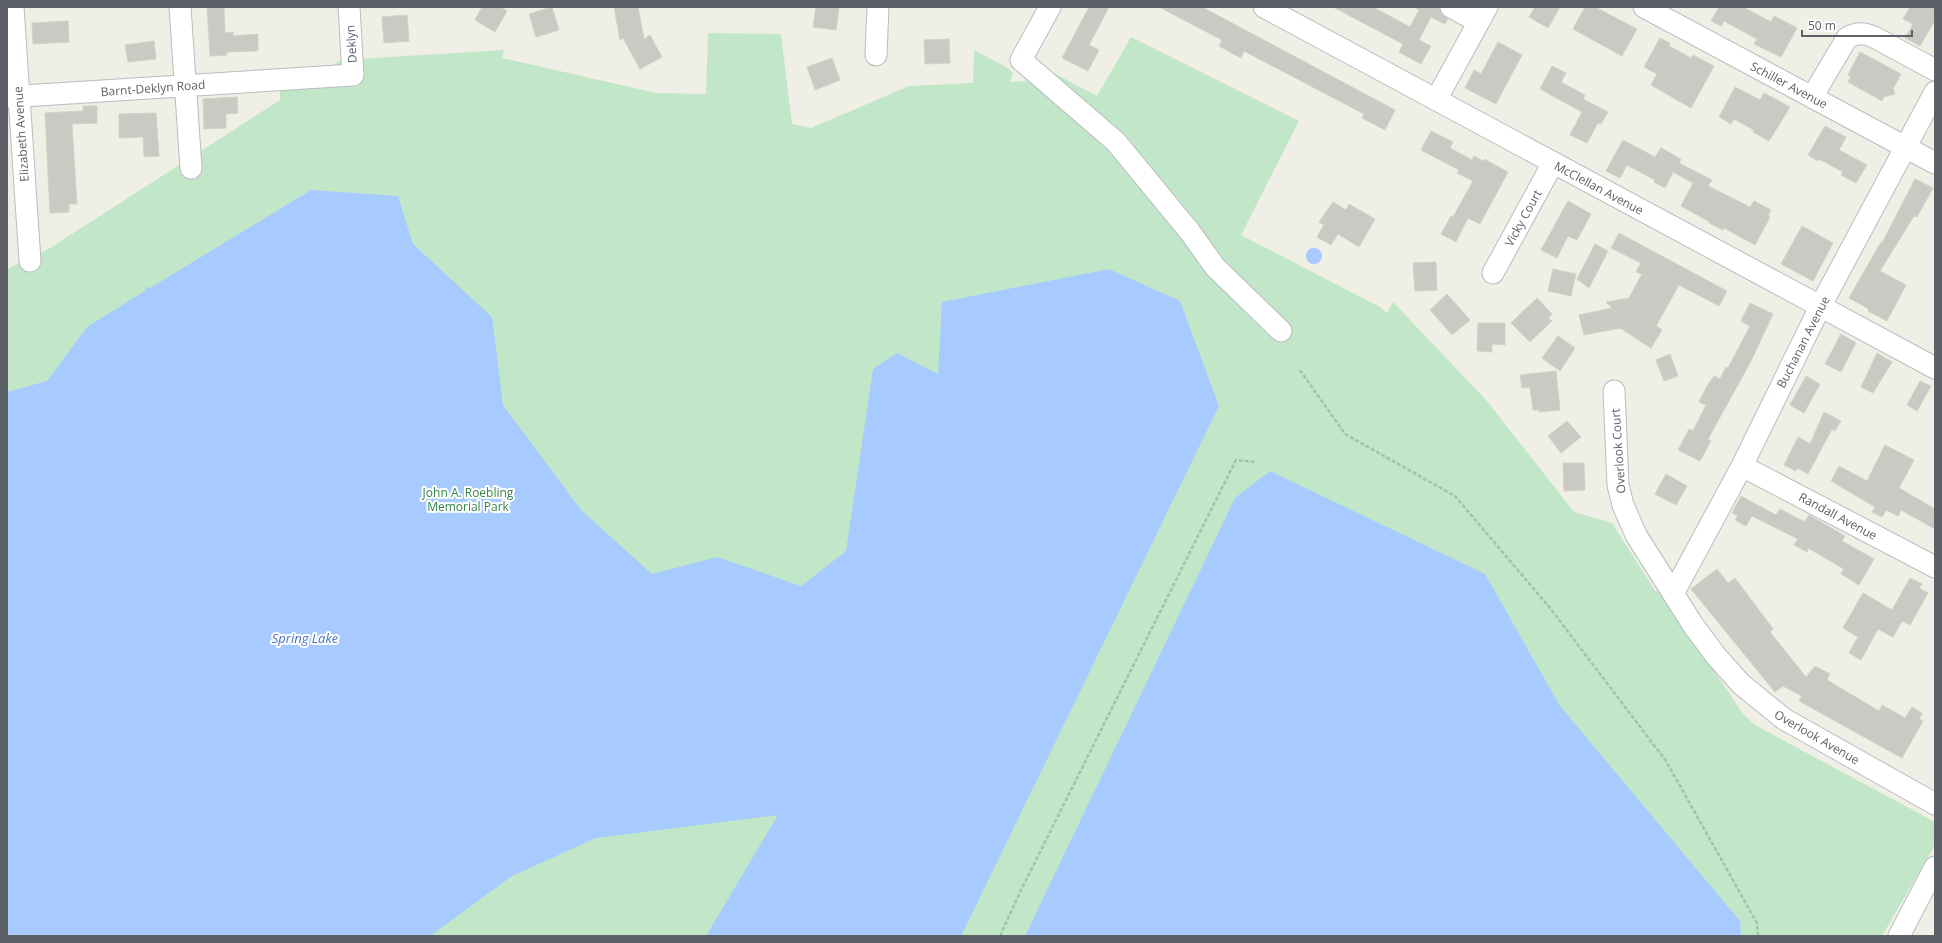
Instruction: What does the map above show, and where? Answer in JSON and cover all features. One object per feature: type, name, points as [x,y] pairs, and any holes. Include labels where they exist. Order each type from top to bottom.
[{"type":"street","name":"Elizabeth Avenue","points":[[13,7],[13,96],[30,261]]},
{"type":"street","points":[[180,7],[191,168]]},
{"type":"street","name":"Deklyn","points":[[299,78],[353,75],[348,7]]},
{"type":"street","points":[[876,55],[878,7]]},
{"type":"street","points":[[1050,7],[1021,60],[1116,142],[1185,227],[1215,267],[1281,331]]},
{"type":"street","name":"McClellan Avenue","points":[[1264,7],[1935,368]]},
{"type":"street","points":[[1436,100],[1483,15],[1451,7]]},
{"type":"street","name":"Schiller Avenue","points":[[1644,7],[1935,163]]},
{"type":"street","points":[[1812,97],[1848,38],[1855,34],[1864,34],[1874,37],[1935,70]]},
{"type":"street","name":"Barnt-Deklyn Road","points":[[13,96],[299,78]]},
{"type":"street","name":"Buchanan Avenue","points":[[1674,592],[1742,466],[1820,307],[1935,92]]},
{"type":"street","name":"Vicky Court","points":[[1493,274],[1553,163]]},
{"type":"street","name":"Overlook Court","points":[[1614,391],[1618,485],[1623,505],[1636,535],[1674,592]]},
{"type":"street","name":"Randall Avenue","points":[[1742,466],[1935,567]]},
{"type":"street","name":"Overlook Avenue","points":[[1674,592],[1693,625],[1716,656],[1741,684],[1770,709],[1784,719],[1935,804]]},
{"type":"street","points":[[1899,936],[1935,867]]},
{"type":"path","points":[[1300,370],[1345,434],[1455,496],[1550,608],[1666,761],[1757,923],[1758,936]]},
{"type":"path","points":[[1000,936],[1021,890],[1236,460],[1257,462]]},
{"type":"green space","name":"John A. Roebling Memorial Park","points":[[708,33],[781,34],[792,124],[811,128],[909,86],[973,83],[974,50],[1008,68],[1013,73],[1010,82],[1027,81],[1044,87],[1052,72],[1097,96],[1131,37],[1299,121],[1241,235],[1380,307],[1387,313],[1393,302],[1487,401],[1574,512],[1612,523],[1656,592],[1658,588],[1744,715],[1755,725],[1935,822],[1935,845],[1882,936],[7,936],[7,269],[50,248],[280,100],[280,86],[301,87],[341,60],[504,50],[502,58],[656,93],[706,94]]},
{"type":"water","name":"Spring Lake","points":[[311,190],[398,196],[413,244],[492,317],[503,405],[581,510],[652,574],[717,557],[801,586],[846,551],[873,369],[897,353],[938,374],[942,302],[1109,269],[1180,301],[1219,406],[961,936],[706,936],[778,815],[596,838],[512,876],[430,936],[7,936],[7,392],[47,381],[87,327],[145,291],[147,287],[150,288]]},
{"type":"water","points":[[1314,248],[1320,250],[1322,256],[1320,262],[1314,264],[1308,262],[1306,256],[1308,250]]},
{"type":"water","points":[[1270,471],[1485,574],[1560,706],[1740,921],[1741,936],[1025,936],[1235,498]]},
{"type":"building","points":[[207,7],[224,7],[225,33],[233,32],[233,36],[258,34],[258,51],[227,52],[227,55],[210,56]]},
{"type":"building","points":[[482,7],[500,7],[507,11],[495,32],[475,20]]},
{"type":"building","points":[[552,7],[559,30],[536,37],[529,14]]},
{"type":"building","points":[[614,7],[638,7],[644,39],[650,35],[662,57],[640,69],[623,38],[620,40]]},
{"type":"building","points":[[816,7],[839,7],[836,30],[813,27]]},
{"type":"building","points":[[1089,7],[1109,7],[1089,45],[1099,50],[1088,71],[1062,58]]},
{"type":"building","points":[[1159,7],[1202,7],[1395,110],[1385,130],[1362,118],[1364,114],[1244,51],[1241,58],[1219,46],[1222,40]]},
{"type":"building","points":[[1333,7],[1373,7],[1410,27],[1419,10],[1414,7],[1439,7],[1441,14],[1448,19],[1445,24],[1431,17],[1419,40],[1431,46],[1421,64],[1399,52],[1403,44]]},
{"type":"building","points":[[1535,7],[1560,7],[1548,28],[1529,17]]},
{"type":"building","points":[[1585,7],[1595,7],[1637,29],[1622,56],[1573,29]]},
{"type":"building","points":[[1719,7],[1743,7],[1771,22],[1774,16],[1797,28],[1781,57],[1754,44],[1757,39],[1724,21],[1721,26],[1711,21]]},
{"type":"building","points":[[1910,7],[1935,7],[1935,20],[1920,46],[1905,38],[1913,24],[1903,19]]},
{"type":"building","points":[[407,15],[409,41],[384,43],[382,17]]},
{"type":"building","points":[[68,21],[69,42],[33,44],[32,23]]},
{"type":"building","points":[[1660,38],[1670,43],[1669,46],[1691,58],[1693,55],[1714,66],[1691,108],[1651,85],[1657,74],[1644,67]]},
{"type":"building","points":[[949,39],[950,63],[925,64],[924,40]]},
{"type":"building","points":[[154,41],[156,59],[128,62],[125,45]]},
{"type":"building","points":[[1498,42],[1522,55],[1496,104],[1465,88],[1474,70],[1481,74]]},
{"type":"building","points":[[1860,52],[1901,74],[1893,89],[1895,94],[1884,97],[1882,101],[1848,82],[1851,76],[1848,75]]},
{"type":"building","points":[[832,58],[840,80],[815,90],[807,67]]},
{"type":"building","points":[[1552,66],[1566,73],[1561,82],[1585,95],[1583,99],[1608,112],[1601,124],[1598,123],[1587,143],[1570,135],[1582,112],[1540,89]]},
{"type":"building","points":[[1735,87],[1760,100],[1764,93],[1790,107],[1769,141],[1753,132],[1754,130],[1734,119],[1731,124],[1719,117]]},
{"type":"building","points":[[237,97],[238,113],[226,114],[226,128],[204,129],[203,99]]},
{"type":"building","points":[[83,106],[97,106],[97,123],[72,124],[77,204],[69,204],[69,212],[50,213],[45,113],[83,111]]},
{"type":"building","points":[[156,113],[159,156],[144,157],[143,137],[119,138],[119,114]]},
{"type":"building","points":[[1825,126],[1846,137],[1839,150],[1867,165],[1856,183],[1841,175],[1843,172],[1819,159],[1818,161],[1808,155]]},
{"type":"building","points":[[1431,131],[1453,142],[1450,148],[1472,160],[1474,156],[1483,161],[1484,159],[1508,172],[1480,224],[1468,218],[1456,242],[1441,234],[1451,216],[1453,217],[1473,181],[1457,173],[1459,170],[1421,150]]},
{"type":"building","points":[[1623,140],[1655,157],[1661,148],[1681,159],[1679,163],[1712,180],[1708,186],[1750,207],[1754,201],[1771,210],[1768,216],[1770,217],[1755,245],[1724,228],[1723,230],[1709,223],[1710,222],[1681,206],[1693,183],[1673,172],[1665,188],[1654,182],[1655,180],[1627,165],[1620,178],[1606,171]]},
{"type":"building","points":[[1915,179],[1933,188],[1917,217],[1914,216],[1880,271],[1906,285],[1887,321],[1868,311],[1869,309],[1849,298],[1881,242],[1882,243]]},
{"type":"building","points":[[1568,201],[1591,214],[1577,240],[1568,236],[1557,258],[1541,250]]},
{"type":"building","points":[[1333,202],[1346,210],[1349,204],[1375,219],[1359,247],[1338,234],[1331,245],[1317,237],[1324,225],[1319,222]]},
{"type":"building","points":[[1802,226],[1833,243],[1813,281],[1781,264]]},
{"type":"building","points":[[1619,233],[1727,291],[1719,306],[1679,285],[1656,326],[1662,330],[1651,348],[1620,328],[1584,335],[1579,315],[1612,308],[1606,302],[1629,298],[1642,274],[1636,272],[1641,263],[1611,248]]},
{"type":"building","points":[[1595,244],[1608,251],[1589,288],[1577,279]]},
{"type":"building","points":[[1436,262],[1437,290],[1415,291],[1413,263]]},
{"type":"building","points":[[1553,269],[1576,274],[1571,296],[1548,291]]},
{"type":"building","points":[[1447,294],[1470,320],[1452,335],[1430,310]]},
{"type":"building","points":[[1537,298],[1552,314],[1548,318],[1552,321],[1530,342],[1511,323]]},
{"type":"building","points":[[1750,303],[1773,314],[1751,361],[1708,439],[1711,441],[1700,461],[1678,450],[1689,429],[1693,431],[1706,405],[1699,402],[1707,386],[1714,376],[1720,379],[1726,367],[1728,368],[1750,326],[1741,321]]},
{"type":"building","points":[[1478,323],[1505,323],[1505,345],[1492,344],[1492,352],[1477,351]]},
{"type":"building","points":[[1841,334],[1856,343],[1841,372],[1825,364]]},
{"type":"building","points":[[1558,336],[1575,348],[1560,371],[1542,358]]},
{"type":"building","points":[[1877,353],[1892,362],[1873,393],[1861,387]]},
{"type":"building","points":[[1670,354],[1678,376],[1664,381],[1656,360]]},
{"type":"building","points":[[1556,371],[1560,410],[1539,412],[1539,410],[1533,410],[1530,387],[1522,388],[1520,375]]},
{"type":"building","points":[[1806,376],[1820,384],[1804,413],[1790,405]]},
{"type":"building","points":[[1920,381],[1931,386],[1917,411],[1907,405]]},
{"type":"building","points":[[1824,412],[1841,421],[1835,431],[1832,429],[1808,474],[1797,468],[1796,471],[1784,465],[1798,437],[1810,444]]},
{"type":"building","points":[[1567,421],[1581,437],[1561,453],[1548,436]]},
{"type":"building","points":[[1885,445],[1914,460],[1899,488],[1935,509],[1935,529],[1901,510],[1898,516],[1886,510],[1882,517],[1872,512],[1875,507],[1831,481],[1839,466],[1867,481]]},
{"type":"building","points":[[1563,463],[1584,463],[1585,490],[1564,491]]},
{"type":"building","points":[[1666,474],[1687,486],[1676,505],[1655,494]]},
{"type":"building","points":[[1741,496],[1776,515],[1780,509],[1805,522],[1809,515],[1845,536],[1842,541],[1874,559],[1859,585],[1841,574],[1844,569],[1808,548],[1807,552],[1794,545],[1798,539],[1752,516],[1746,526],[1735,520],[1738,516],[1732,513]]},
{"type":"building","points":[[1717,569],[1728,583],[1735,578],[1773,629],[1770,632],[1806,677],[1815,666],[1830,674],[1827,680],[1879,711],[1882,705],[1905,718],[1912,707],[1922,713],[1919,719],[1923,721],[1902,758],[1799,701],[1802,696],[1783,686],[1775,692],[1691,589]]},
{"type":"building","points":[[1910,578],[1922,584],[1919,588],[1928,593],[1910,625],[1902,621],[1893,637],[1878,629],[1861,660],[1849,653],[1858,637],[1843,628],[1863,593],[1892,610]]}]
